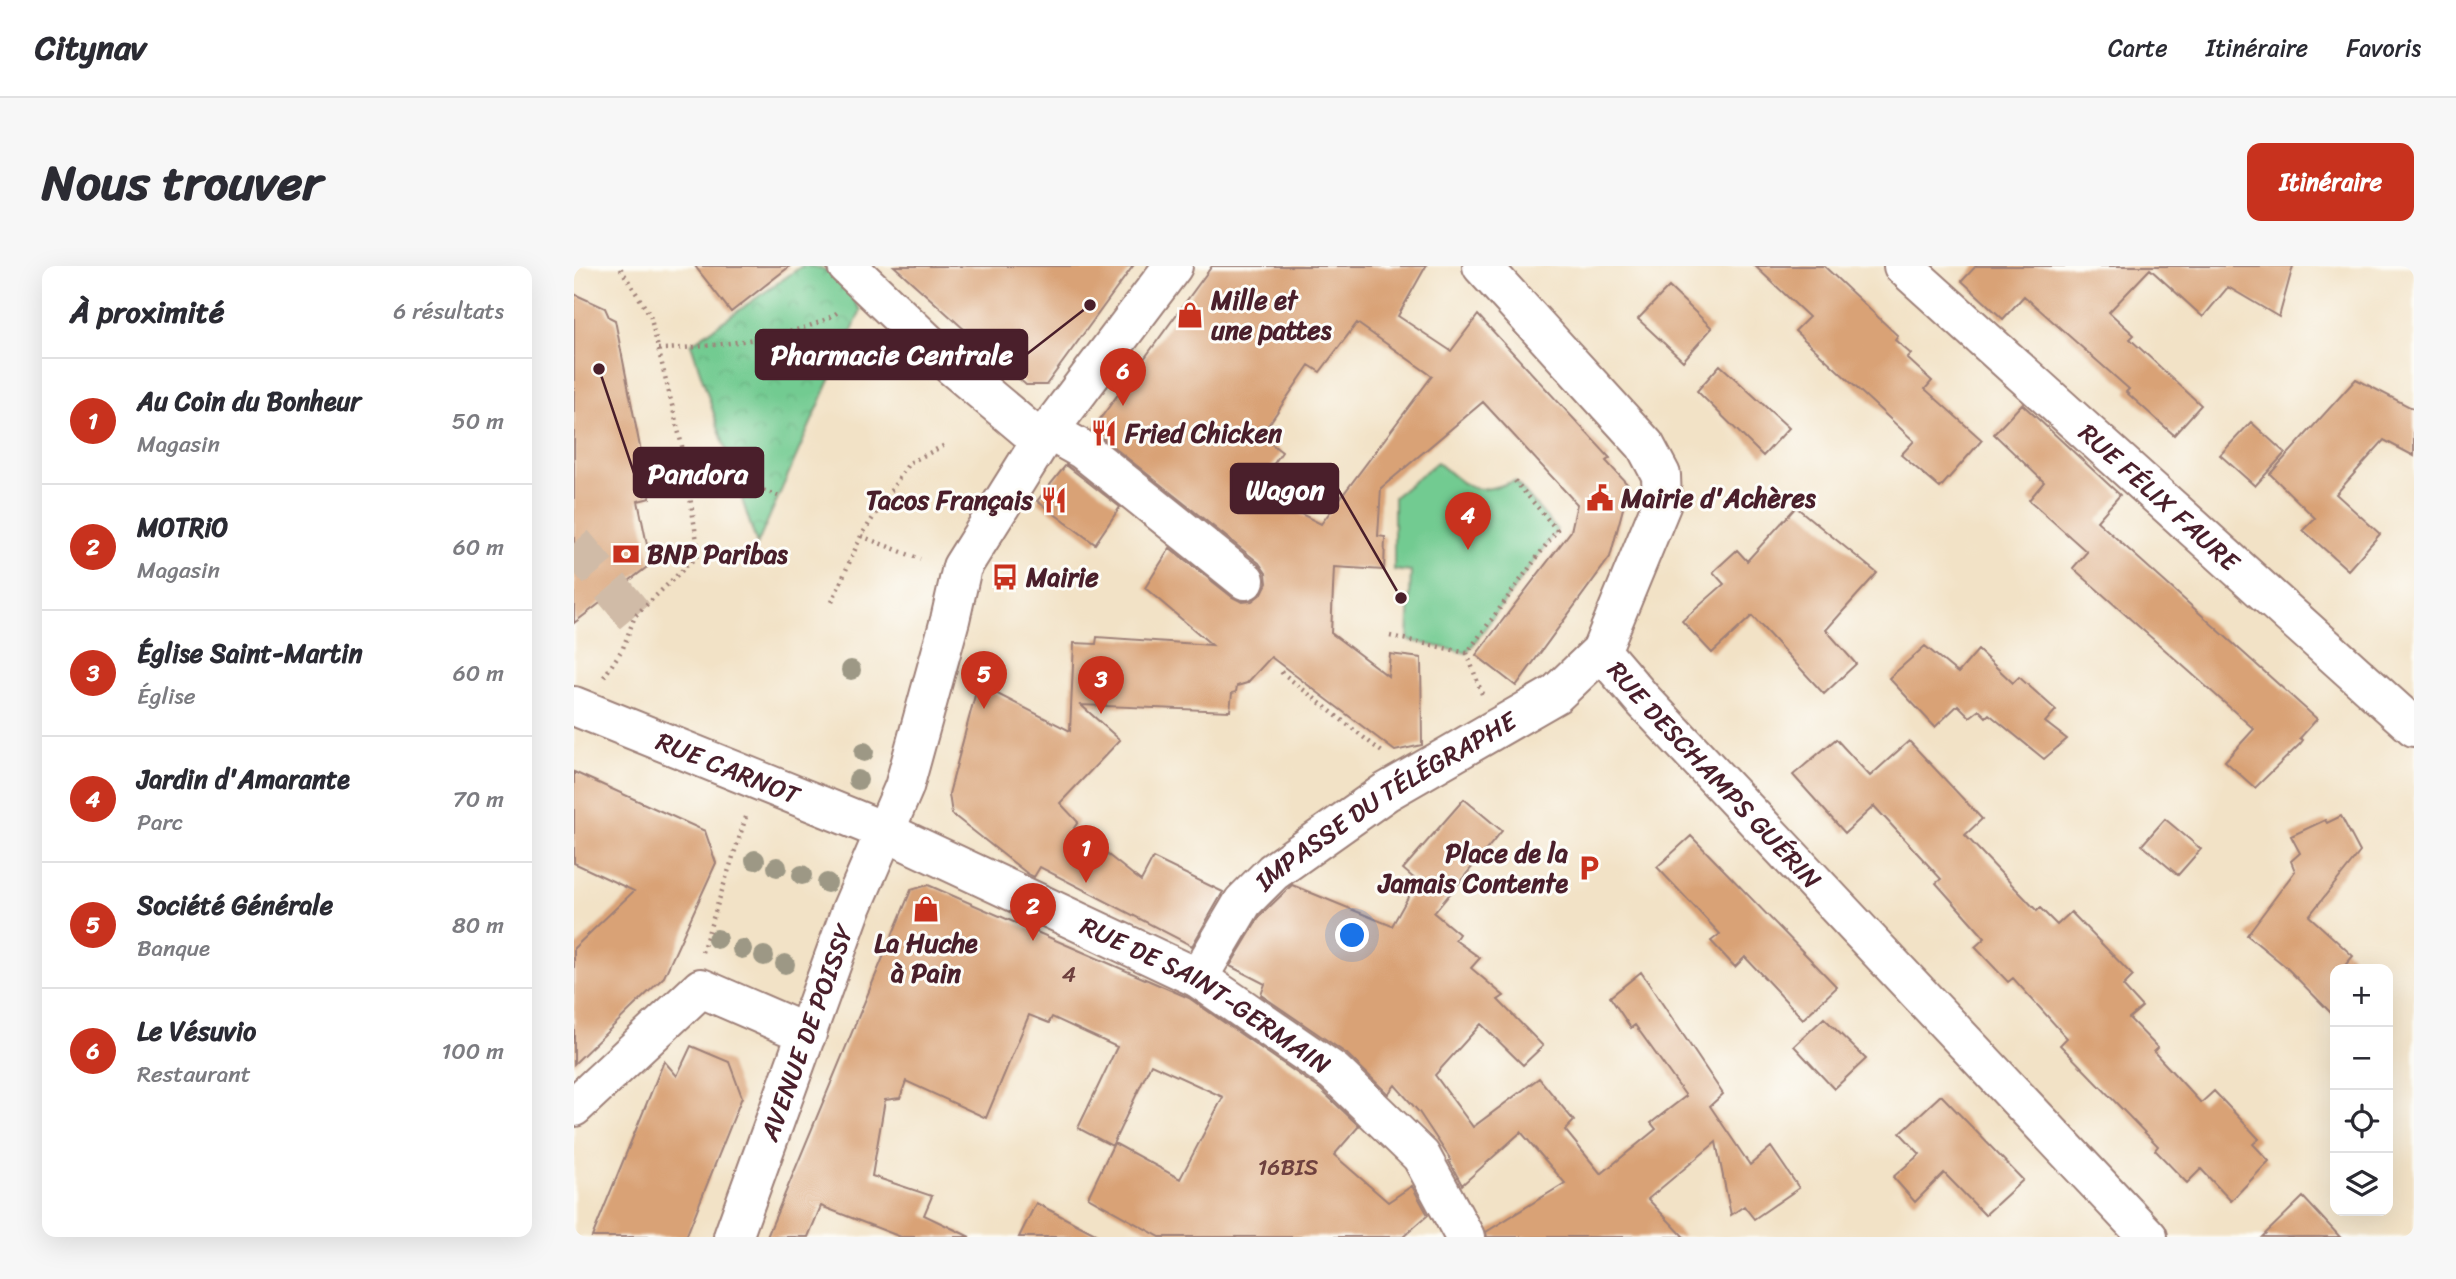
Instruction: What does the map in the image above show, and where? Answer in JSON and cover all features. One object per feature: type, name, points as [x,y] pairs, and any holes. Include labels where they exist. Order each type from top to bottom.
[{"type":"street","points":[[847,266],[953,367],[1045,436],[1083,450],[1245,580]]},
{"type":"street","name":"AVENUE DE POISSY","points":[[733,1237],[851,910],[904,787],[962,567],[1045,436],[1173,266]]},
{"type":"street","name":"RUE DESCHAMPS GUÉRIN","points":[[1482,266],[1645,445],[1661,475],[1662,503],[1601,652],[1642,699],[2148,1237]]},
{"type":"street","name":"RUE FÉLIX FAURE","points":[[1903,266],[2414,727]]},
{"type":"street","name":"IMPASSE DU TÉLÉGRAPHE","points":[[1198,978],[1243,902],[1273,872],[1386,792],[1556,694],[1601,652]]},
{"type":"street","name":"RUE CARNOT","points":[[583,709],[884,831]]},
{"type":"street","name":"RUE DE SAINT-GERMAIN","points":[[884,831],[1198,978],[1334,1072],[1421,1156],[1465,1237]]},
{"type":"street","points":[[574,1107],[701,988],[807,1034]]},
{"type":"path","points":[[583,709],[606,670],[623,648],[635,616],[699,554],[682,446],[650,315],[619,266]]},
{"type":"path","points":[[658,349],[693,349],[790,330],[831,317],[845,305]]},
{"type":"path","points":[[832,601],[860,536],[909,463],[947,444]]},
{"type":"path","points":[[1467,653],[1557,530],[1515,481]]},
{"type":"path","points":[[689,492],[742,482],[778,496]]},
{"type":"path","points":[[860,536],[919,559]]},
{"type":"path","points":[[1390,636],[1467,653]]},
{"type":"path","points":[[1467,653],[1486,704]]},
{"type":"path","points":[[1281,672],[1386,755]]},
{"type":"path","points":[[699,961],[748,810]]},
{"type":"green space","points":[[802,266],[824,269],[838,278],[861,310],[757,545],[691,344]]},
{"type":"green space","points":[[1437,462],[1472,488],[1489,488],[1515,481],[1557,530],[1467,653],[1408,640],[1411,572],[1394,570],[1394,497]]},
{"type":"building","points":[[695,266],[790,266],[731,312]]},
{"type":"building","points":[[894,266],[1133,266],[1046,385],[1026,385]]},
{"type":"building","points":[[1212,266],[1426,266],[1398,316],[1451,351],[1478,315],[1610,458],[1606,461],[1629,486],[1610,557],[1516,686],[1476,655],[1571,531],[1577,504],[1483,402],[1381,488],[1378,536],[1385,537],[1384,570],[1334,567],[1331,633],[1388,676],[1390,654],[1421,658],[1422,745],[1395,751],[1271,657],[1247,683],[1237,686],[1236,692],[1232,693],[1230,711],[1081,705],[1120,740],[1060,803],[1078,822],[1074,828],[1141,881],[1153,858],[1223,892],[1192,946],[1040,867],[1034,877],[1028,874],[952,814],[949,794],[978,684],[1070,731],[1074,643],[1096,644],[1097,637],[1212,645],[1145,588],[1170,548],[1242,602],[1252,601],[1262,593],[1267,583],[1266,573],[1259,563],[1092,430]],"holes":[[[1357,323],[1432,376],[1321,524],[1289,508],[1259,485],[1282,452],[1261,436],[1309,365],[1320,372]]]},
{"type":"building","points":[[1755,266],[1824,266],[1898,336],[1895,340],[1911,354],[1907,358],[1932,381],[1925,389],[1982,440],[1940,488],[1901,455],[1914,441],[1795,331],[1809,317]]},
{"type":"building","points":[[1976,266],[2293,266],[2279,317],[2228,287],[2203,317],[2150,269],[2109,312],[2134,335],[2130,339],[2201,405],[2174,435],[2126,392],[2129,389],[2024,296],[2003,319],[1962,281]]},
{"type":"building","points":[[1669,287],[1712,328],[1683,361],[1638,319]]},
{"type":"building","points":[[574,294],[605,308],[609,317],[615,320],[650,498],[638,501],[651,564],[574,623]]},
{"type":"building","points":[[1720,365],[1789,428],[1763,456],[1697,391]]},
{"type":"building","points":[[2356,379],[2414,409],[2414,456],[2384,440],[2336,494],[2380,534],[2348,570],[2303,530],[2315,518],[2270,474]]},
{"type":"building","points":[[2022,404],[2120,495],[2097,521],[2317,719],[2300,738],[2303,740],[2300,744],[2255,788],[2225,761],[2254,729],[2073,568],[2087,552],[2029,500],[2044,482],[1994,434]]},
{"type":"building","points":[[2251,422],[2285,453],[2255,486],[2220,455]]},
{"type":"building","points":[[1066,465],[1120,507],[1095,544],[1037,501]]},
{"type":"building","points":[[1796,507],[1877,573],[1826,630],[1856,664],[1824,694],[1752,616],[1712,653],[1682,621],[1724,584],[1713,572],[1737,550],[1747,561]]},
{"type":"building","points":[[1925,646],[1958,673],[1978,650],[2013,683],[2019,677],[2056,710],[2045,722],[2067,739],[2044,759],[1989,714],[1986,717],[1979,710],[1970,717],[1958,705],[1935,727],[1889,678]]},
{"type":"building","points":[[1836,739],[1870,776],[1909,741],[1982,819],[1965,835],[2037,911],[2040,908],[2057,925],[2071,912],[2133,976],[2123,986],[2142,1007],[2129,1018],[2158,1048],[2154,1052],[2201,1103],[2214,1091],[2259,1139],[2253,1144],[2269,1161],[2231,1201],[2201,1169],[2187,1183],[2155,1150],[2158,1146],[2060,1045],[2067,1038],[2013,978],[2008,982],[1975,947],[1985,938],[1936,883],[1941,879],[1874,806],[1845,833],[1793,775]]},
{"type":"building","points":[[574,772],[705,831],[716,863],[664,977],[574,1064],[574,948],[634,891],[574,863]]},
{"type":"building","points":[[1464,799],[1502,831],[1434,913],[1459,934],[1455,940],[1480,958],[1471,968],[1504,996],[1498,1000],[1543,1046],[1523,1065],[1481,1024],[1435,1075],[1473,1127],[1539,1078],[1574,1121],[1565,1130],[1601,1174],[1656,1129],[1651,1123],[1686,1096],[1635,1025],[1631,1028],[1610,997],[1641,972],[1723,1094],[1710,1106],[1750,1165],[1771,1147],[1799,1188],[1754,1219],[1744,1206],[1731,1215],[1716,1142],[1648,1199],[1684,1237],[1487,1237],[1486,1232],[1565,1183],[1521,1132],[1462,1185],[1449,1161],[1451,1160],[1419,1112],[1395,1085],[1388,1094],[1347,1054],[1261,995],[1265,984],[1230,966],[1260,916],[1292,885],[1392,926],[1417,881],[1403,869]]},
{"type":"building","points":[[2341,816],[2360,852],[2309,916],[2353,956],[2346,964],[2330,964],[2330,1012],[2285,966],[2247,935],[2295,871],[2291,861],[2300,853],[2291,836],[2325,820],[2327,823]]},
{"type":"building","points":[[2165,819],[2201,849],[2178,875],[2142,845]]},
{"type":"building","points":[[1691,836],[1837,987],[1803,1019],[1745,957],[1735,967],[1711,941],[1720,934],[1657,867]]},
{"type":"building","points":[[928,885],[1189,998],[1320,1089],[1359,1126],[1334,1155],[1388,1202],[1412,1186],[1428,1215],[1403,1237],[1160,1237],[1088,1197],[1114,1143],[1180,1179],[1223,1097],[1151,1064],[1112,1146],[1078,1128],[1117,1047],[1052,1017],[1049,1023],[1029,1015],[986,1118],[906,1081],[900,1098],[885,1100],[872,1176],[932,1196],[924,1215],[970,1237],[901,1237],[821,1206],[808,1237],[767,1237],[911,890]]},
{"type":"building","points":[[1824,1018],[1866,1059],[1834,1089],[1794,1046]]},
{"type":"building","points":[[691,1046],[729,1062],[742,1097],[686,1237],[592,1237],[664,1061],[677,1076]]},
{"type":"building","points":[[1941,1095],[2023,1180],[1985,1215],[1944,1173],[1915,1202],[1893,1177],[1920,1154],[1900,1133]]},
{"type":"building","points":[[2303,1197],[2340,1237],[2262,1237]]},
{"type":"building","points":[[1036,1203],[1101,1237],[1019,1237]]},
{"type":"tunnel","points":[[574,543],[635,616]]},
{"type":"place","name":"Pharmacie Centrale","points":[[1090,305]]},
{"type":"place","name":"Mille et une pattes","points":[[1190,315]]},
{"type":"place","name":"Pandora","points":[[599,369]]},
{"type":"place","name":"Le Vésuvio","points":[[1123,406]]},
{"type":"place","name":"Fried Chicken","points":[[1104,433]]},
{"type":"place","name":"Mairie d'Achères","points":[[1600,498]]},
{"type":"place","name":"Tacos Français","points":[[1054,500]]},
{"type":"place","name":"Jardin d'Amarante","points":[[1468,550]]},
{"type":"place","name":"BNP Paribas","points":[[626,554]]},
{"type":"place","name":"Mairie","points":[[1005,577]]},
{"type":"place","name":"Wagon","points":[[1401,598]]},
{"type":"place","name":"Société Générale","points":[[984,709]]},
{"type":"place","name":"Église Saint-Martin","points":[[1101,714]]},
{"type":"place","name":"Place de la Jamais Contente","points":[[1589,868]]},
{"type":"place","name":"Au Coin du Bonheur","points":[[1086,883]]},
{"type":"place","name":"La Huche à Pain","points":[[926,909]]},
{"type":"place","name":"MOTRiO","points":[[1033,941]]}]
